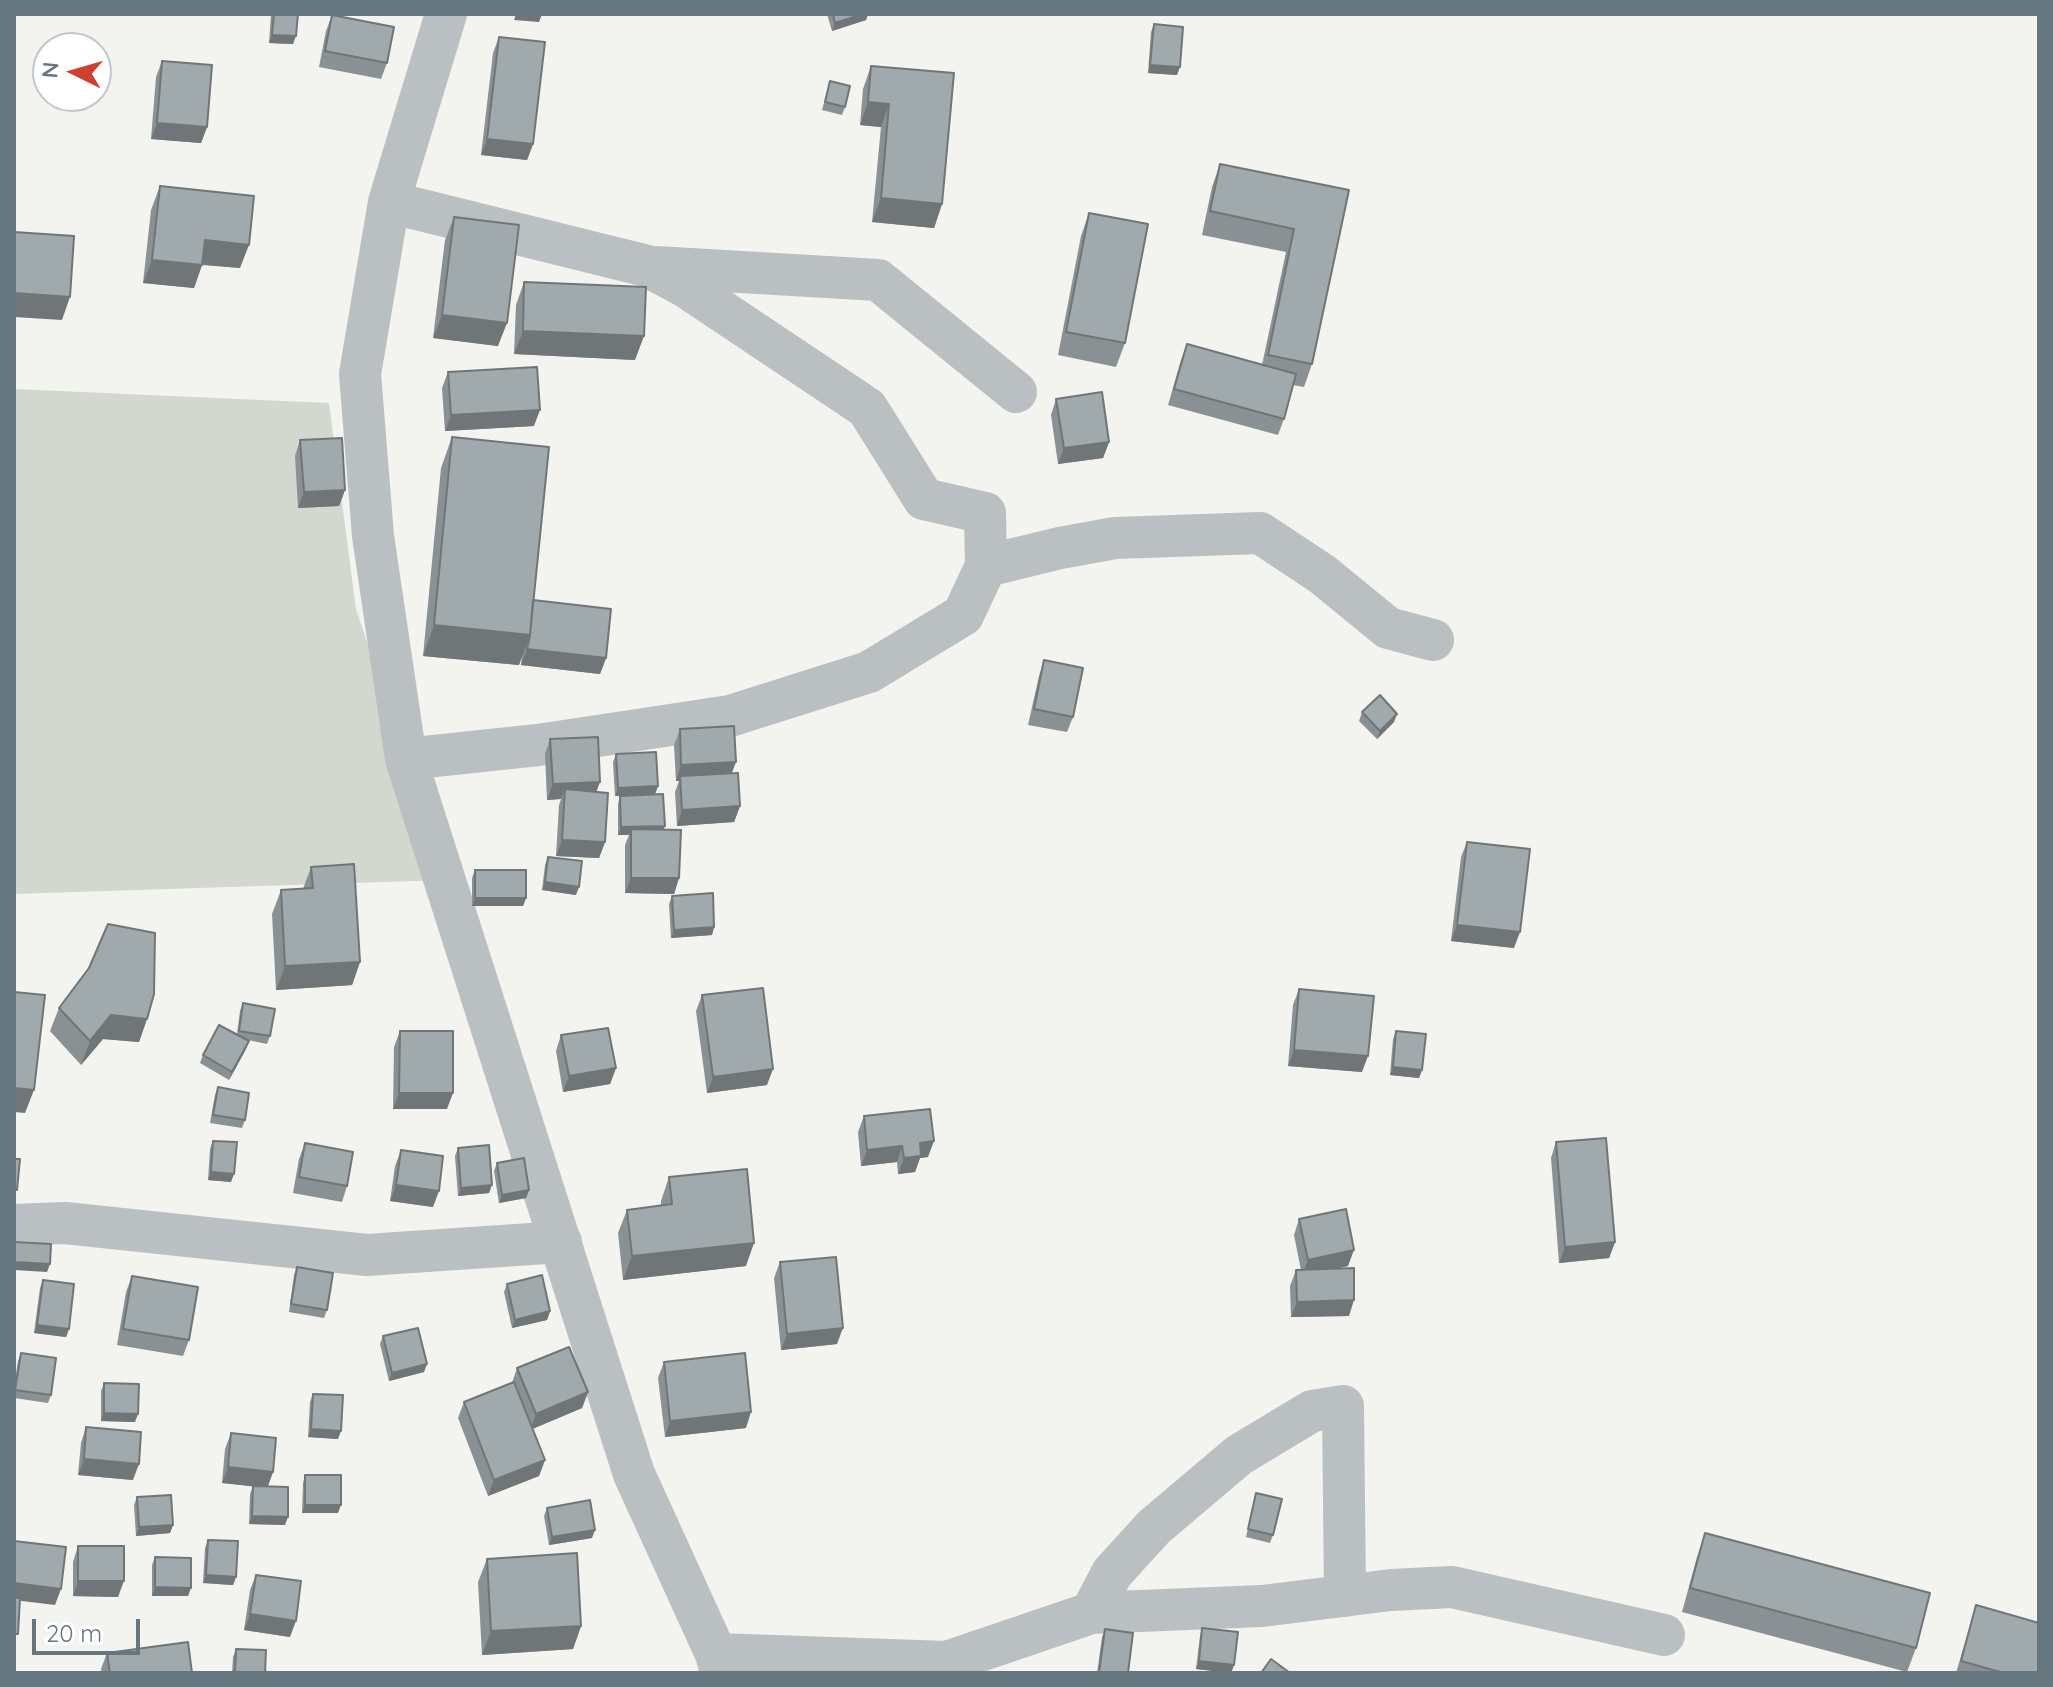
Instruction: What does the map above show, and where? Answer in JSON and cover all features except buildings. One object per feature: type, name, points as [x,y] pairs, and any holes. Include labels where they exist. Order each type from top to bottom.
[{"type":"street","points":[[446,14],[389,202],[360,374],[373,536],[406,759],[634,1474],[718,1664],[947,1662],[1091,1613],[1262,1606],[1452,1587],[1664,1635]]},
{"type":"street","points":[[389,202],[647,266],[878,280],[1016,392]]},
{"type":"street","points":[[406,759],[538,745],[730,716],[869,672],[963,615],[986,566],[985,513],[924,499],[867,408],[686,287],[647,266]]},
{"type":"street","points":[[986,566],[1115,538],[1260,533],[1322,574],[1388,628],[1433,640]]},
{"type":"street","points":[[14,1225],[65,1223],[367,1255],[561,1242]]},
{"type":"street","points":[[1091,1613],[1112,1573],[1154,1527],[1239,1455],[1312,1411],[1343,1406],[1345,1596]]},
{"type":"shaded area","points":[[14,389],[329,403],[356,609],[446,880],[14,894]]}]
